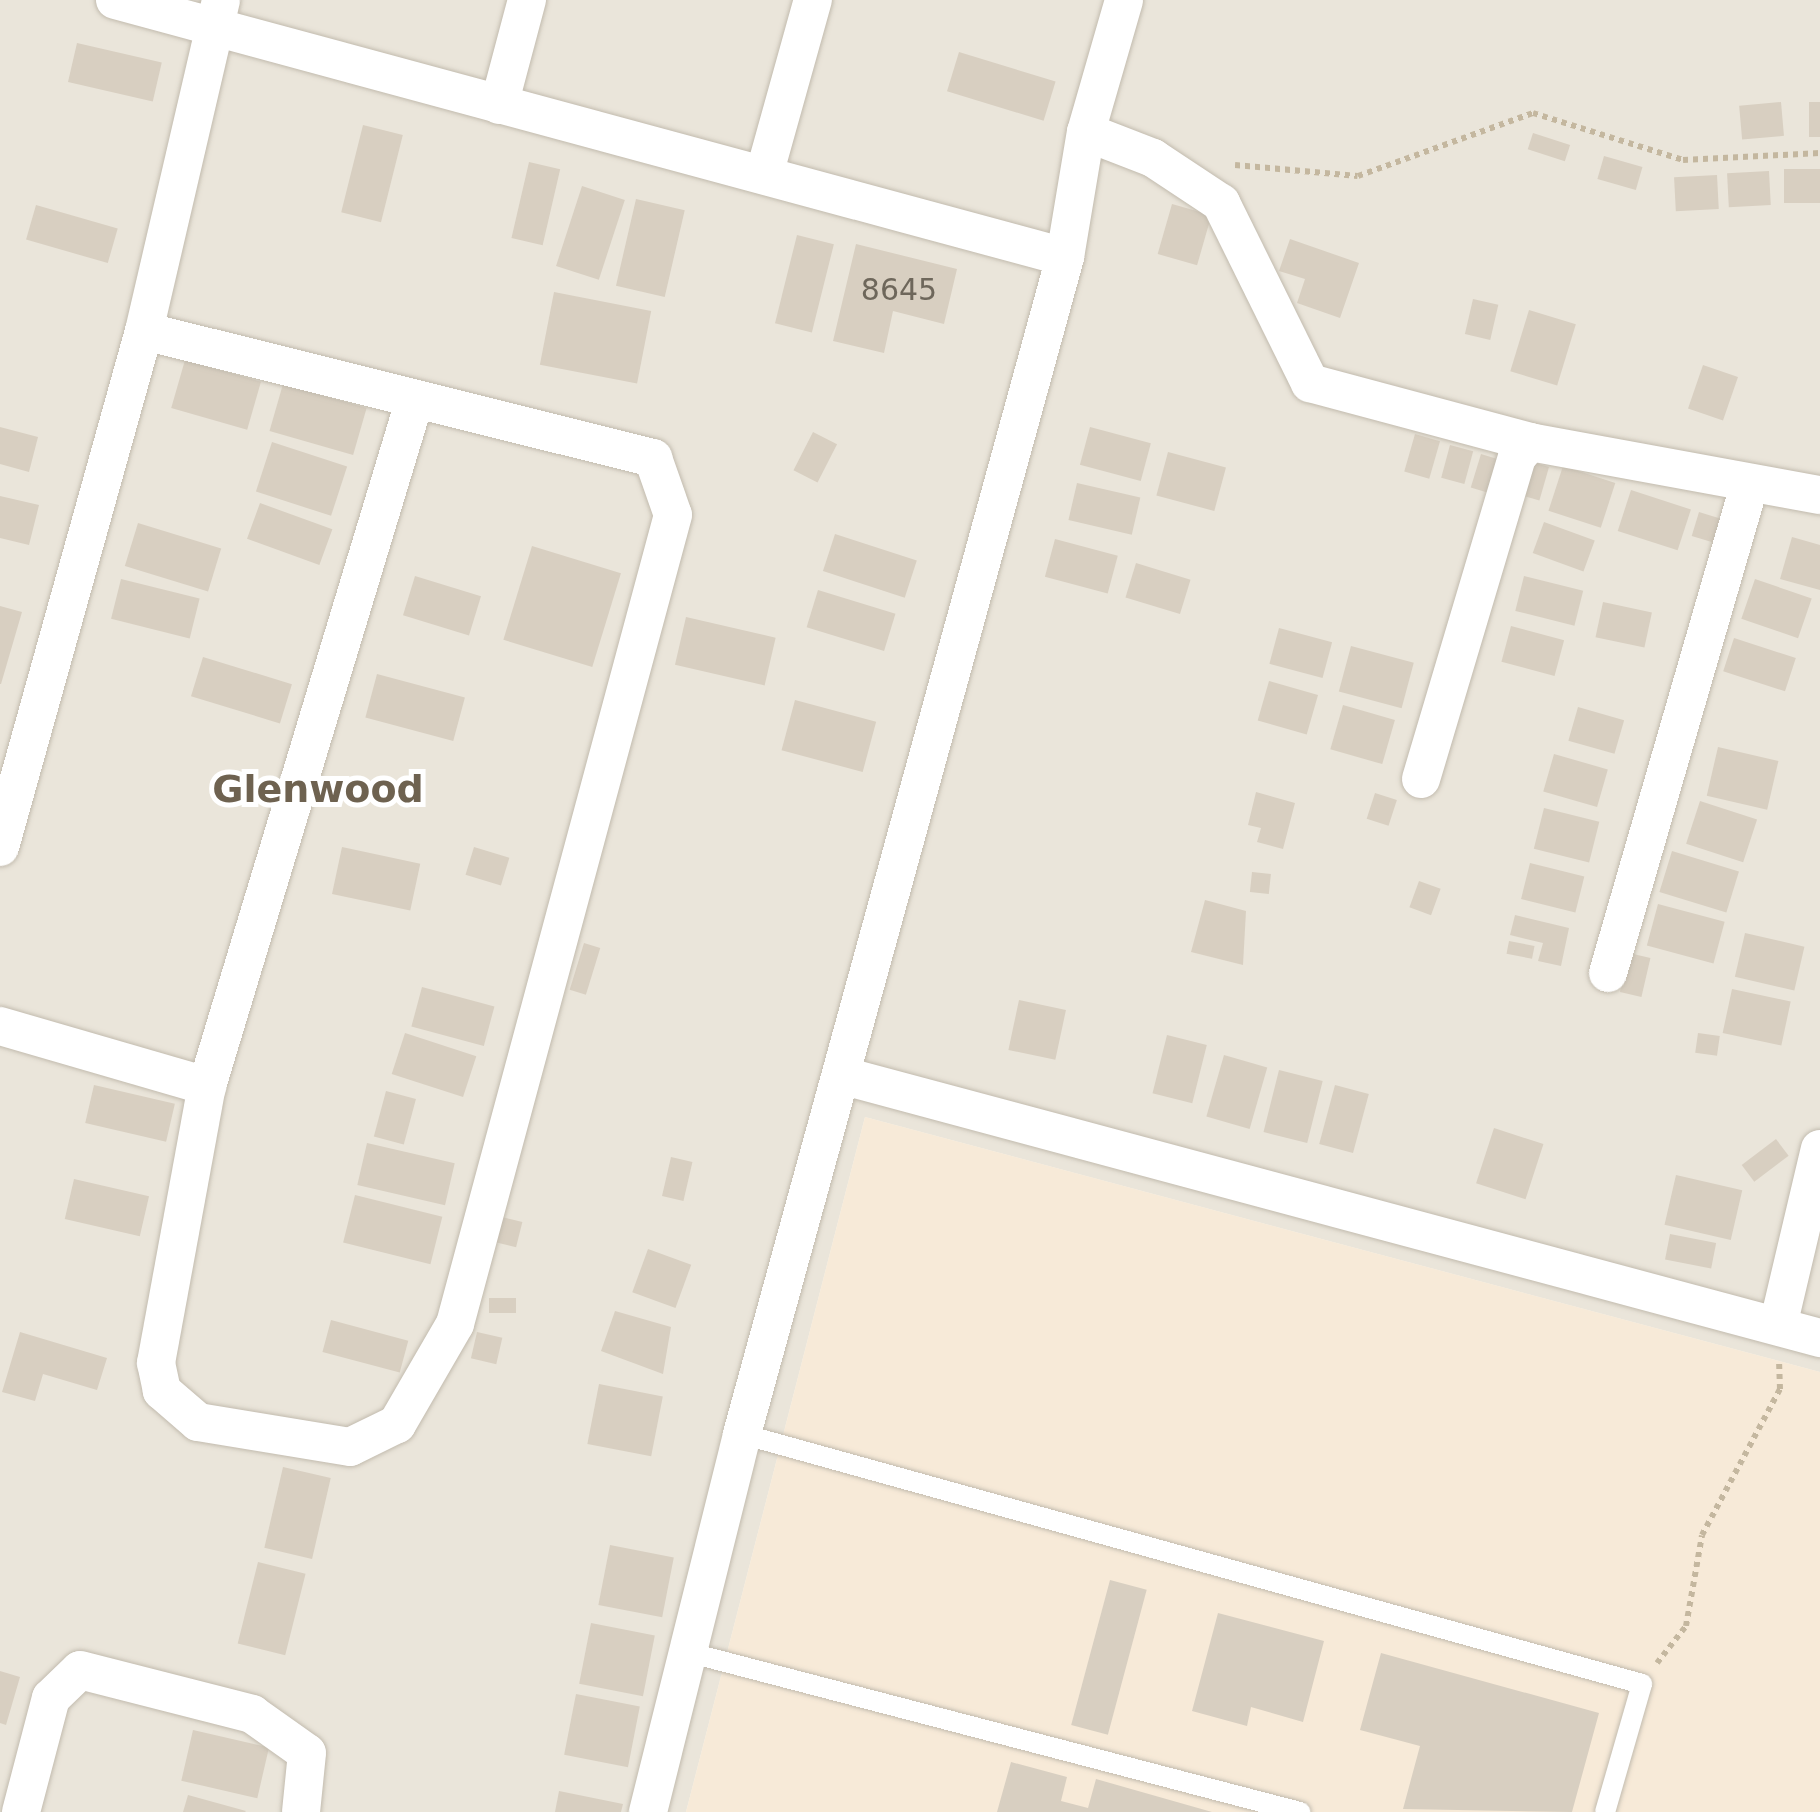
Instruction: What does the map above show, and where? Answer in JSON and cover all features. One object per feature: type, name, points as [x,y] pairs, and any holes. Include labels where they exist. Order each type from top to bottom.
[{"type":"street","points":[[116,0],[217,14],[500,105],[1065,257]]},
{"type":"street","points":[[500,105],[526,0]]},
{"type":"street","points":[[764,175],[814,0]]},
{"type":"street","points":[[648,1812],[742,1434],[844,1076],[1065,257],[1086,132],[1124,0]]},
{"type":"street","points":[[0,848],[144,332],[217,14]]},
{"type":"street","points":[[1086,132],[1153,158],[1221,203],[1310,383],[1530,442],[1749,486],[1820,496]]},
{"type":"street","points":[[144,332],[414,402],[653,458],[672,515],[455,1324],[397,1424],[350,1447],[198,1422],[162,1391],[156,1364],[206,1086],[414,402]]},
{"type":"street","points":[[1421,779],[1516,457],[1530,442]]},
{"type":"street","points":[[1608,973],[1749,486]]},
{"type":"street","points":[[0,1026],[206,1086]]},
{"type":"street","points":[[844,1076],[1820,1338]]},
{"type":"street","points":[[1778,1326],[1820,1149]]},
{"type":"street","points":[[20,1812],[50,1698],[80,1670],[252,1714],[307,1753],[301,1812]]},
{"type":"lane","points":[[742,1434],[1642,1684],[1605,1812]]},
{"type":"lane","points":[[688,1652],[1300,1812]]},
{"type":"path","points":[[1228,165],[1358,176],[1533,112],[1683,160],[1820,153]]},
{"type":"path","points":[[1642,1684],[1686,1626],[1702,1536],[1780,1389],[1778,1326]]},
{"type":"shaded area","points":[[0,0],[1820,0],[1820,1372],[865,1117],[686,1812],[0,1812]]},
{"type":"shaded area","points":[[865,1117],[1820,1372],[1820,1812],[686,1812]]},
{"type":"building","points":[[77,43],[162,63],[153,102],[68,82]]},
{"type":"building","points":[[959,52],[1056,82],[1044,121],[947,91]]},
{"type":"building","points":[[1781,102],[1784,136],[1742,140],[1739,106]]},
{"type":"building","points":[[1809,102],[1820,102],[1820,137],[1809,137]]},
{"type":"building","points":[[363,125],[403,135],[381,222],[341,212]]},
{"type":"building","points":[[1533,133],[1570,145],[1565,161],[1528,149]]},
{"type":"building","points":[[1604,156],[1642,167],[1636,190],[1597,179]]},
{"type":"building","points":[[529,162],[560,169],[543,245],[511,238]]},
{"type":"building","points":[[1784,169],[1820,169],[1820,203],[1784,203]]},
{"type":"building","points":[[1769,171],[1771,205],[1729,207],[1727,173]]},
{"type":"building","points":[[1717,175],[1719,209],[1676,211],[1674,177]]},
{"type":"building","points":[[582,186],[625,200],[599,280],[556,266]]},
{"type":"building","points":[[636,199],[685,210],[665,297],[616,286]]},
{"type":"building","points":[[1172,204],[1211,215],[1197,265],[1158,254]]},
{"type":"building","points":[[36,205],[118,228],[108,263],[26,240]]},
{"type":"building","points":[[797,235],[834,244],[812,332],[775,323]]},
{"type":"building","points":[[1290,239],[1359,263],[1340,318],[1297,303],[1305,279],[1279,271]]},
{"type":"building","points":[[856,244],[957,269],[944,324],[893,311],[884,353],[833,341]]},
{"type":"building","points":[[554,292],[651,311],[637,384],[540,365]]},
{"type":"building","points":[[1473,299],[1498,305],[1490,340],[1465,334]]},
{"type":"building","points":[[1529,310],[1576,324],[1557,386],[1510,371]]},
{"type":"building","points":[[185,360],[261,382],[247,430],[171,408]]},
{"type":"building","points":[[1703,365],[1738,377],[1723,421],[1688,408]]},
{"type":"building","points":[[283,384],[367,408],[353,455],[269,431]]},
{"type":"building","points":[[0,427],[38,437],[29,472],[0,464]]},
{"type":"building","points":[[1090,427],[1151,443],[1141,481],[1080,465]]},
{"type":"building","points":[[813,432],[837,444],[818,483],[793,470]]},
{"type":"building","points":[[1415,434],[1440,441],[1429,479],[1404,471]]},
{"type":"building","points":[[272,442],[347,466],[331,516],[256,491]]},
{"type":"building","points":[[1450,445],[1473,451],[1464,484],[1441,478]]},
{"type":"building","points":[[1168,452],[1226,468],[1214,511],[1156,495]]},
{"type":"building","points":[[1481,454],[1504,461],[1494,494],[1471,487]]},
{"type":"building","points":[[1525,460],[1549,467],[1539,501],[1515,494]]},
{"type":"building","points":[[1563,466],[1615,483],[1601,528],[1548,511]]},
{"type":"building","points":[[1077,483],[1140,498],[1132,535],[1068,520]]},
{"type":"building","points":[[1631,490],[1691,509],[1678,550],[1618,531]]},
{"type":"building","points":[[0,496],[39,505],[29,545],[0,538]]},
{"type":"building","points":[[260,503],[332,529],[319,565],[247,539]]},
{"type":"building","points":[[1699,512],[1725,520],[1718,544],[1692,536]]},
{"type":"building","points":[[1544,522],[1595,540],[1583,571],[1533,553]]},
{"type":"building","points":[[138,523],[221,548],[208,591],[125,566]]},
{"type":"building","points":[[835,534],[917,561],[905,598],[823,571]]},
{"type":"building","points":[[1792,537],[1820,545],[1820,590],[1780,579]]},
{"type":"building","points":[[1055,539],[1118,556],[1108,593],[1045,577]]},
{"type":"building","points":[[532,546],[621,573],[592,667],[503,640]]},
{"type":"building","points":[[1136,563],[1191,580],[1180,614],[1125,597]]},
{"type":"building","points":[[415,576],[481,596],[469,635],[403,615]]},
{"type":"building","points":[[1524,576],[1583,591],[1574,626],[1515,611]]},
{"type":"building","points":[[121,579],[200,599],[190,638],[111,619]]},
{"type":"building","points":[[1755,579],[1812,599],[1798,638],[1741,619]]},
{"type":"building","points":[[818,590],[895,614],[884,651],[807,627]]},
{"type":"building","points":[[1603,602],[1652,612],[1644,648],[1596,637]]},
{"type":"building","points":[[0,606],[22,612],[1,684],[0,684]]},
{"type":"building","points":[[686,617],[776,638],[765,685],[675,665]]},
{"type":"building","points":[[1511,626],[1564,640],[1555,676],[1501,662]]},
{"type":"building","points":[[1279,628],[1332,642],[1323,678],[1269,664]]},
{"type":"building","points":[[1734,638],[1796,658],[1785,691],[1723,671]]},
{"type":"building","points":[[1351,646],[1414,663],[1402,708],[1339,691]]},
{"type":"building","points":[[203,657],[292,684],[280,723],[191,696]]},
{"type":"building","points":[[377,674],[465,698],[453,741],[365,717]]},
{"type":"building","points":[[1269,681],[1318,695],[1307,734],[1258,720]]},
{"type":"building","points":[[795,700],[876,722],[863,772],[782,750]]},
{"type":"building","points":[[1343,705],[1395,720],[1382,764],[1330,749]]},
{"type":"building","points":[[1578,707],[1624,720],[1614,754],[1568,741]]},
{"type":"building","points":[[1718,747],[1778,761],[1767,810],[1707,796]]},
{"type":"building","points":[[1554,754],[1608,769],[1597,807],[1543,791]]},
{"type":"building","points":[[1256,792],[1295,803],[1283,849],[1257,842],[1261,828],[1248,825]]},
{"type":"building","points":[[1375,793],[1397,800],[1389,826],[1367,819]]},
{"type":"building","points":[[1700,801],[1757,820],[1743,862],[1686,844]]},
{"type":"building","points":[[1544,808],[1599,822],[1589,863],[1534,849]]},
{"type":"building","points":[[342,847],[420,864],[410,911],[332,894]]},
{"type":"building","points":[[474,847],[509,858],[501,886],[466,875]]},
{"type":"building","points":[[1672,851],[1739,871],[1726,913],[1659,892]]},
{"type":"building","points":[[1530,863],[1584,877],[1575,912],[1521,899]]},
{"type":"building","points":[[1252,872],[1271,874],[1269,894],[1250,892]]},
{"type":"building","points":[[1419,881],[1441,889],[1431,915],[1409,907]]},
{"type":"building","points":[[1205,900],[1246,911],[1243,965],[1191,952]]},
{"type":"building","points":[[1658,904],[1725,922],[1714,963],[1647,946]]},
{"type":"building","points":[[1515,915],[1569,928],[1561,966],[1538,961],[1543,943],[1510,935]]},
{"type":"building","points":[[1745,933],[1804,947],[1794,991],[1735,977]]},
{"type":"building","points":[[1509,941],[1535,946],[1532,959],[1507,954]]},
{"type":"building","points":[[584,943],[600,948],[586,995],[570,990]]},
{"type":"building","points":[[1629,953],[1650,958],[1641,997],[1620,992]]},
{"type":"building","points":[[422,987],[494,1006],[484,1046],[411,1027]]},
{"type":"building","points":[[1732,989],[1791,1001],[1781,1045],[1723,1033]]},
{"type":"building","points":[[1019,1000],[1066,1010],[1055,1060],[1008,1050]]},
{"type":"building","points":[[405,1033],[476,1056],[463,1097],[392,1074]]},
{"type":"building","points":[[1698,1033],[1720,1036],[1717,1056],[1695,1053]]},
{"type":"building","points":[[1167,1035],[1207,1045],[1192,1103],[1152,1093]]},
{"type":"building","points":[[1224,1055],[1267,1067],[1250,1129],[1206,1117]]},
{"type":"building","points":[[1279,1070],[1323,1081],[1307,1143],[1264,1132]]},
{"type":"building","points":[[94,1085],[175,1104],[166,1142],[85,1123]]},
{"type":"building","points":[[1335,1085],[1369,1094],[1353,1153],[1319,1144]]},
{"type":"building","points":[[386,1091],[416,1099],[404,1144],[374,1136]]},
{"type":"building","points":[[1494,1128],[1543,1144],[1526,1199],[1476,1183]]},
{"type":"building","points":[[1776,1139],[1789,1156],[1754,1182],[1742,1165]]},
{"type":"building","points":[[367,1143],[455,1163],[445,1205],[357,1185]]},
{"type":"building","points":[[671,1157],[692,1162],[683,1201],[662,1196]]},
{"type":"building","points":[[1676,1175],[1742,1190],[1731,1240],[1665,1225]]},
{"type":"building","points":[[74,1179],[149,1196],[140,1236],[65,1219]]},
{"type":"building","points":[[355,1195],[442,1217],[430,1264],[343,1243]]},
{"type":"building","points":[[502,1217],[522,1222],[516,1247],[496,1242]]},
{"type":"building","points":[[1670,1234],[1716,1243],[1711,1268],[1665,1260]]},
{"type":"building","points":[[648,1249],[691,1265],[675,1308],[632,1292]]},
{"type":"building","points":[[489,1298],[516,1298],[516,1313],[489,1313]]},
{"type":"building","points":[[615,1311],[671,1327],[663,1374],[601,1351]]},
{"type":"building","points":[[331,1320],[408,1341],[400,1373],[322,1352]]},
{"type":"building","points":[[20,1332],[107,1358],[97,1390],[43,1374],[35,1401],[2,1392]]},
{"type":"building","points":[[477,1332],[502,1338],[496,1364],[471,1358]]},
{"type":"building","points":[[599,1384],[663,1396],[651,1456],[587,1444]]},
{"type":"building","points":[[283,1467],[331,1478],[312,1559],[264,1548]]},
{"type":"building","points":[[610,1545],[674,1557],[662,1617],[598,1605]]},
{"type":"building","points":[[258,1562],[306,1574],[285,1655],[238,1644]]},
{"type":"building","points":[[1110,1580],[1147,1590],[1108,1735],[1071,1725]]},
{"type":"building","points":[[1218,1613],[1324,1641],[1303,1722],[1251,1707],[1247,1726],[1192,1711]]},
{"type":"building","points":[[591,1623],[655,1635],[643,1696],[579,1684]]},
{"type":"building","points":[[1381,1653],[1599,1713],[1572,1812],[1403,1809],[1420,1746],[1360,1730]]},
{"type":"building","points":[[0,1671],[20,1677],[6,1725],[0,1723]]},
{"type":"building","points":[[576,1694],[640,1706],[628,1767],[564,1755]]},
{"type":"building","points":[[193,1730],[269,1748],[257,1798],[181,1781]]},
{"type":"building","points":[[1011,1762],[1067,1777],[1061,1801],[1088,1808],[1096,1779],[1212,1812],[997,1812]]},
{"type":"building","points":[[559,1791],[623,1804],[621,1812],[555,1812]]},
{"type":"building","points":[[188,1795],[246,1811],[183,1812]]},
{"type":"district","name":"Glenwood","points":[[318,790]]}]
